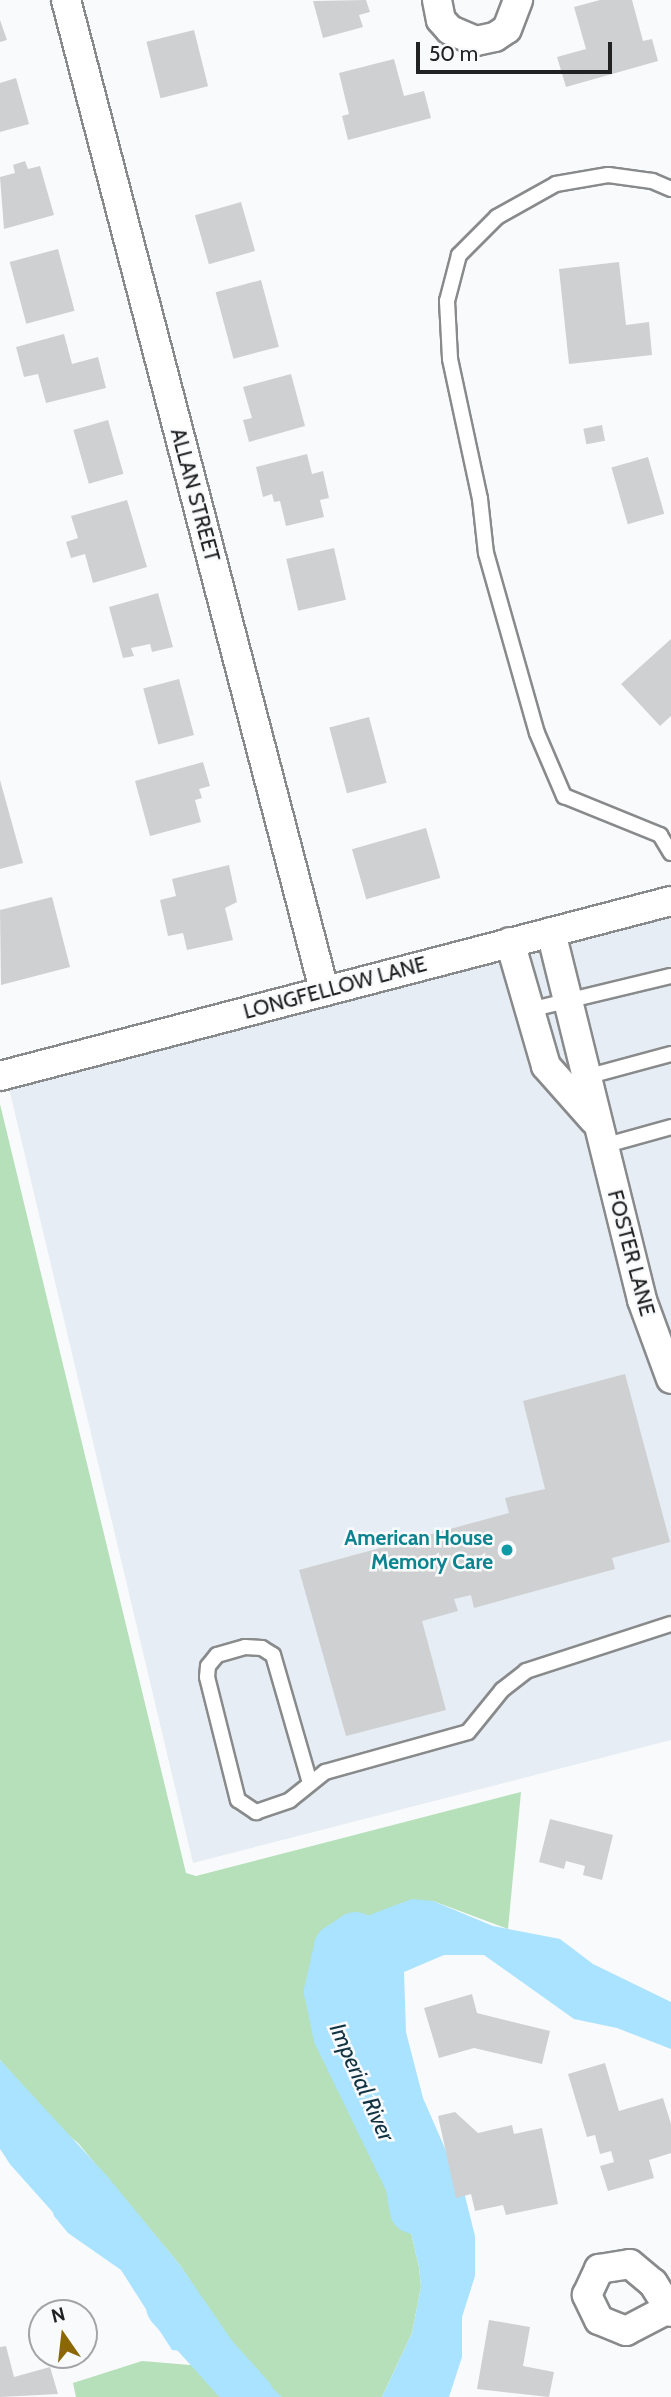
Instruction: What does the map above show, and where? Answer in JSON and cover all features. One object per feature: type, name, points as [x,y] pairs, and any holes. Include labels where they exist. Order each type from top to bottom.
[{"type":"street","name":"ALLAN STREET","points":[[66,0],[324,990]]},
{"type":"street","points":[[437,0],[441,20],[450,30],[476,41],[495,37],[507,29],[518,0]]},
{"type":"street","name":"LONGFELLOW LANE","points":[[0,1076],[671,901]]},
{"type":"street","name":"FOSTER LANE","points":[[551,932],[568,1001],[574,1080],[601,1135],[642,1300],[671,1379]]},
{"type":"street","name":"FOSTER LANE","points":[[510,942],[546,1066],[574,1080]]},
{"type":"lane","points":[[671,189],[653,181],[608,176],[556,184],[497,217],[459,255],[447,301],[450,359],[480,499],[486,553],[537,733],[564,796],[650,829],[660,835],[671,853]]},
{"type":"lane","points":[[528,1010],[671,976]]},
{"type":"lane","points":[[574,1080],[671,1054]]},
{"type":"lane","points":[[601,1135],[671,1127]]},
{"type":"lane","points":[[310,1783],[273,1655],[262,1648],[245,1647],[218,1655],[208,1665],[207,1678],[238,1800],[246,1808],[264,1810],[290,1800],[325,1772],[468,1732],[502,1690],[526,1671],[671,1624]]},
{"type":"shaded area","points":[[671,912],[671,1740],[193,1863],[8,1084]]},
{"type":"green space","points":[[0,1104],[186,1873],[196,1876],[521,1792],[508,1929],[433,1901],[326,1982],[351,2039],[362,2083],[389,2137],[419,2267],[421,2287],[412,2333],[382,2397],[282,2397],[264,2384],[225,2334],[180,2265],[78,2143],[62,2130],[0,2060]]},
{"type":"green space","points":[[142,2361],[214,2367],[241,2397],[76,2397],[73,2383]]},
{"type":"water","points":[[412,1899],[433,1901],[493,1926],[560,1939],[593,1964],[671,2002],[671,2049],[617,2028],[574,2019],[484,1955],[444,1955],[404,1972],[406,2032],[423,2098],[464,2192],[475,2236],[475,2276],[462,2317],[462,2357],[449,2397],[382,2397],[412,2333],[421,2287],[419,2267],[389,2137],[362,2083],[351,2039],[326,1982],[331,1960],[351,1922]]},
{"type":"water","points":[[0,2060],[107,2176],[180,2265],[250,2367],[282,2397],[256,2397],[219,2355],[172,2350],[121,2270],[68,2233],[54,2216],[34,2154],[0,2128]]},
{"type":"building","points":[[366,0],[370,12],[359,15],[363,27],[323,38],[313,1]]},
{"type":"building","points":[[600,0],[632,0],[643,41],[652,39],[658,61],[566,87],[557,57],[586,49],[574,7]]},
{"type":"building","points":[[0,20],[7,40],[0,42]]},
{"type":"building","points":[[194,30],[208,86],[160,98],[146,42]]},
{"type":"building","points":[[394,59],[404,96],[424,91],[431,118],[348,140],[342,116],[349,114],[339,73]]},
{"type":"building","points":[[16,78],[29,124],[0,132],[0,83]]},
{"type":"building","points":[[25,161],[28,169],[40,166],[54,215],[4,229],[0,177],[15,173],[13,165]]},
{"type":"building","points":[[241,202],[255,251],[209,264],[195,215]]},
{"type":"building","points":[[58,249],[75,311],[26,324],[10,262]]},
{"type":"building","points":[[619,262],[626,325],[649,322],[652,355],[569,364],[559,269]]},
{"type":"building","points":[[261,280],[279,347],[233,359],[216,292]]},
{"type":"building","points":[[64,334],[72,364],[98,357],[106,388],[46,403],[38,374],[24,377],[16,347]]},
{"type":"building","points":[[291,374],[305,426],[249,442],[243,420],[252,418],[243,387]]},
{"type":"building","points":[[108,420],[123,474],[89,484],[73,430]]},
{"type":"building","points":[[602,425],[605,441],[586,444],[583,429]]},
{"type":"building","points":[[307,454],[312,474],[323,471],[329,498],[320,500],[324,517],[286,526],[280,501],[274,502],[272,494],[263,497],[256,467]]},
{"type":"building","points":[[648,457],[664,514],[628,524],[611,467]]},
{"type":"building","points":[[127,500],[147,567],[93,583],[85,554],[71,558],[66,542],[78,538],[71,516]]},
{"type":"building","points":[[334,548],[346,600],[298,611],[286,559]]},
{"type":"building","points":[[158,593],[173,647],[152,652],[150,644],[131,648],[134,656],[123,658],[109,607]]},
{"type":"building","points":[[671,639],[671,716],[660,726],[621,684]]},
{"type":"building","points":[[179,679],[194,735],[158,745],[143,689]]},
{"type":"building","points":[[369,717],[387,783],[347,793],[329,728]]},
{"type":"building","points":[[203,762],[210,786],[199,789],[202,798],[195,800],[201,822],[150,836],[135,781]]},
{"type":"building","points":[[0,780],[23,863],[0,869]]},
{"type":"building","points":[[426,828],[440,878],[366,899],[352,849]]},
{"type":"building","points":[[229,865],[237,902],[225,908],[233,940],[187,950],[183,933],[168,936],[160,900],[176,896],[172,879]]},
{"type":"building","points":[[52,897],[70,967],[1,985],[0,910]]},
{"type":"building","name":"American House Memory Care","points":[[625,1374],[670,1542],[612,1558],[615,1569],[474,1608],[471,1595],[454,1599],[458,1611],[422,1621],[446,1710],[346,1736],[299,1570],[509,1513],[505,1498],[545,1489],[523,1401]]},
{"type":"building","points":[[550,1819],[613,1835],[602,1880],[583,1875],[585,1866],[566,1861],[564,1869],[539,1862]]},
{"type":"building","points":[[472,1994],[477,2013],[550,2031],[542,2064],[474,2048],[439,2058],[424,2008]]},
{"type":"building","points":[[605,2063],[619,2111],[663,2098],[671,2124],[671,2153],[649,2160],[654,2178],[608,2191],[600,2166],[614,2162],[611,2151],[600,2154],[595,2135],[587,2137],[568,2074]]},
{"type":"building","points":[[455,2112],[478,2133],[512,2125],[514,2134],[542,2128],[558,2204],[506,2215],[503,2205],[475,2211],[471,2194],[456,2198],[438,2116]]},
{"type":"building","points":[[489,2320],[530,2327],[523,2366],[554,2372],[549,2397],[477,2389]]},
{"type":"building","points":[[6,2346],[14,2377],[51,2369],[58,2394],[0,2397],[0,2347]]},
{"type":"waterway","name":"Imperial River","points":[[355,1935],[337,1947],[327,1991],[336,2034],[408,2182],[413,2210]]},
{"type":"waterway","name":"Imperial River","points":[[0,2106],[28,2149],[77,2204]]},
{"type":"waterway","name":"Imperial River","points":[[169,2306],[251,2397]]},
{"type":"place","name":"American House Memory Care","points":[[507,1550]]}]
